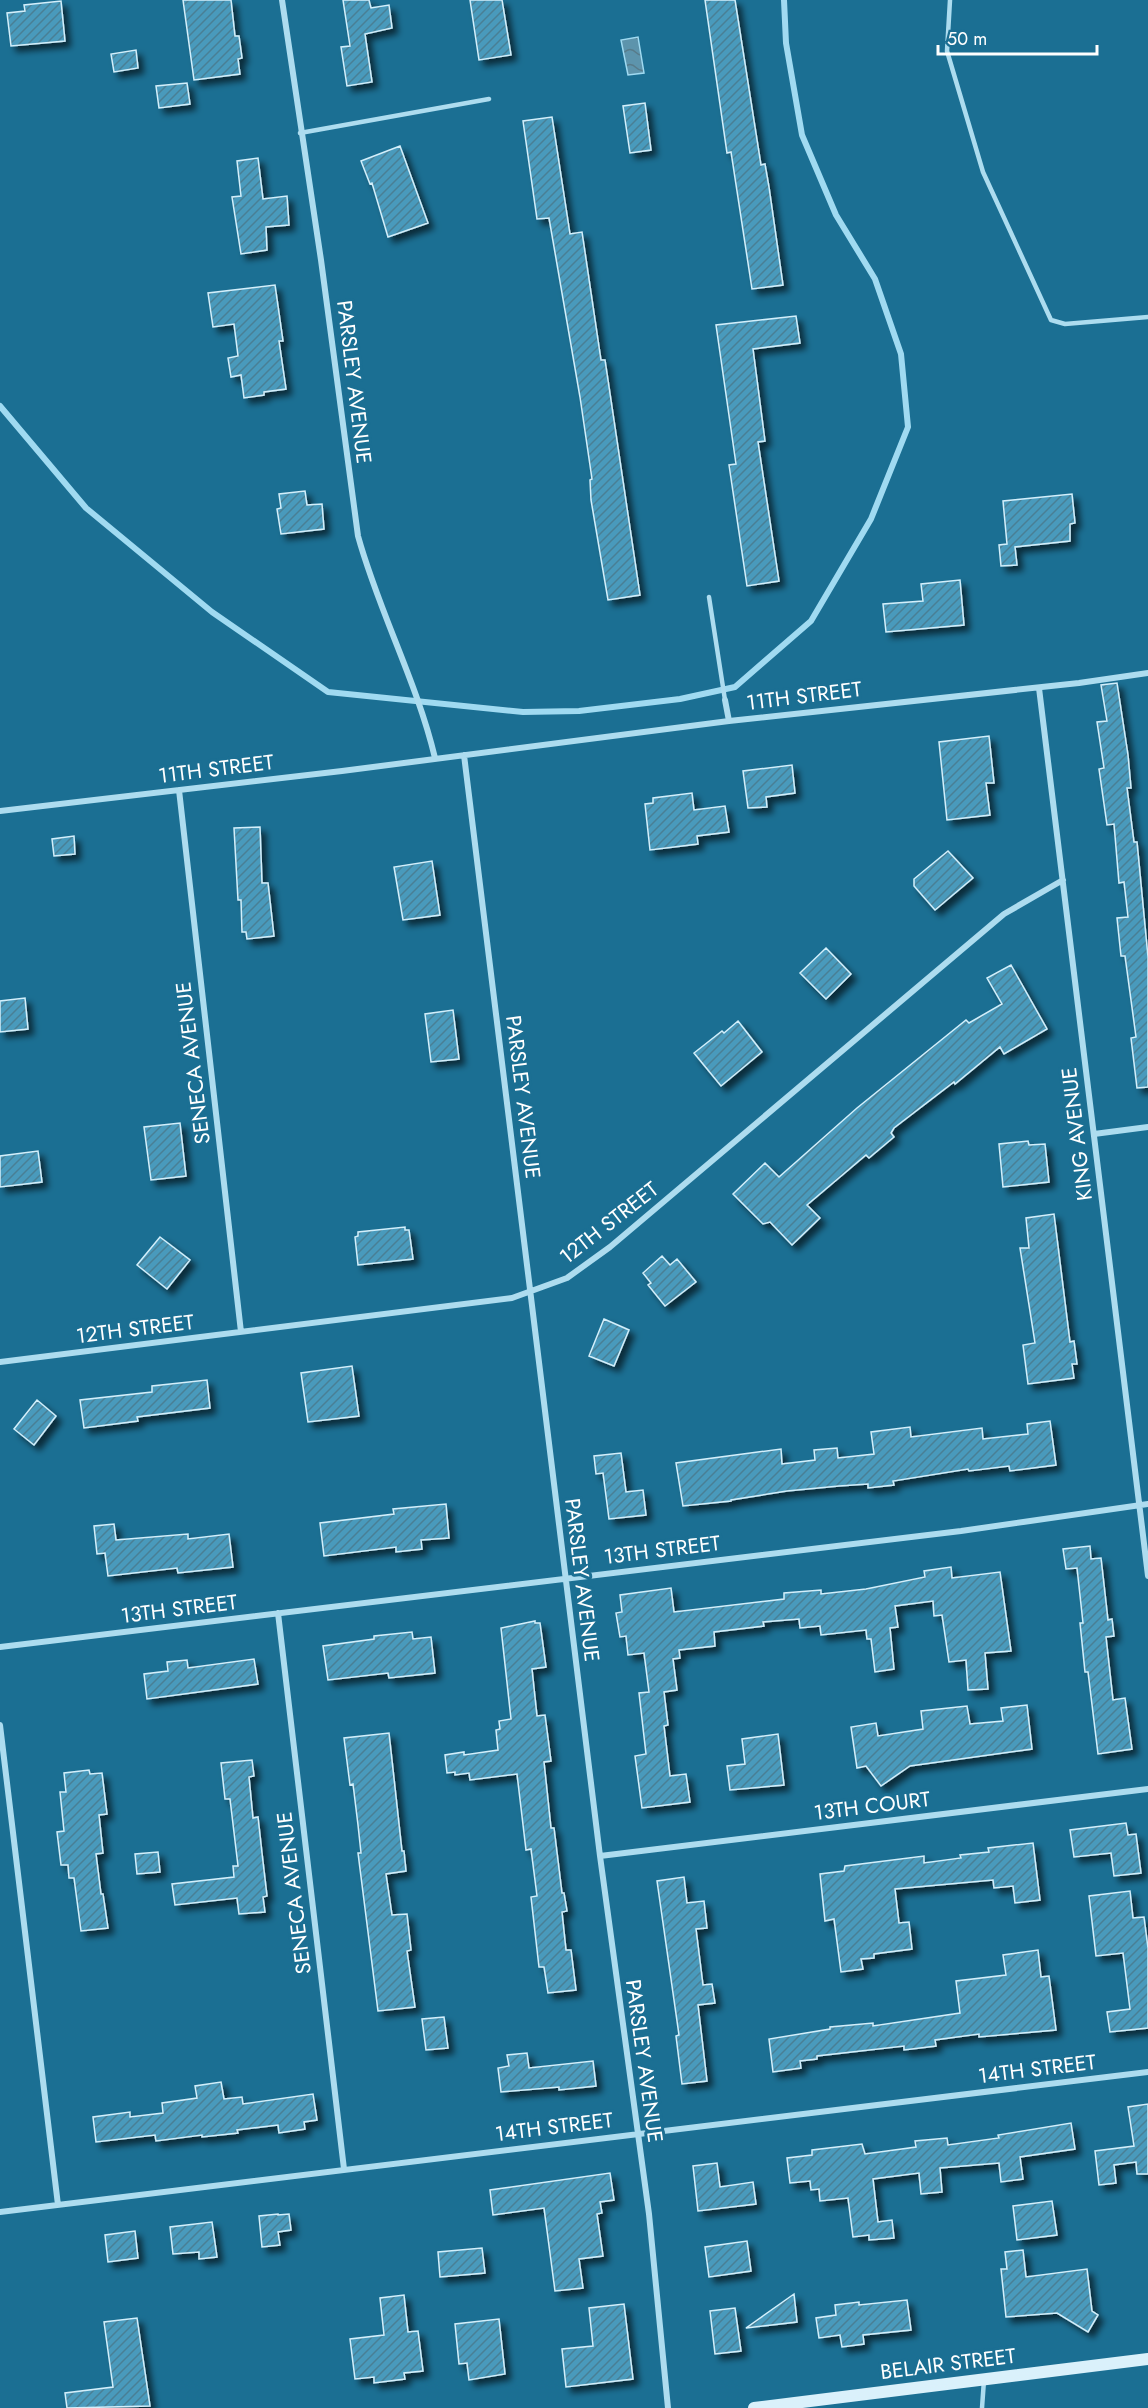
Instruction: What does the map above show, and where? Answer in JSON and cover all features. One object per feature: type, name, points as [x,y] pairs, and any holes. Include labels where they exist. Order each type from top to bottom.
[{"type":"street","name":"PARSLEY AVENUE","points":[[282,0],[300,133],[321,260],[358,536],[368,572],[427,723],[435,758]]},
{"type":"street","name":"11TH STREET","points":[[0,811],[729,721],[1039,688],[1148,673]]},
{"type":"street","name":"KING AVENUE","points":[[1039,688],[1148,1576]]},
{"type":"street","points":[[725,700],[729,721]]},
{"type":"street","name":"PARSLEY AVENUE","points":[[464,755],[600,1856],[650,2225],[669,2408]]},
{"type":"street","name":"SENECA AVENUE","points":[[179,790],[241,1332]]},
{"type":"street","name":"12TH STREET","points":[[0,1362],[512,1298],[567,1278],[610,1247],[1004,914],[1063,880]]},
{"type":"street","points":[[1094,1134],[1148,1127]]},
{"type":"street","name":"13TH STREET","points":[[0,1647],[961,1531],[1148,1504]]},
{"type":"street","name":"SENECA AVENUE","points":[[278,1613],[344,2169]]},
{"type":"street","points":[[0,1725],[58,2205]]},
{"type":"street","name":"13TH COURT","points":[[600,1856],[1148,1789]]},
{"type":"street","name":"14TH STREET","points":[[0,2212],[1148,2072]]},
{"type":"street","name":"BELAIR STREET","points":[[754,2408],[1148,2359]]},
{"type":"lane","points":[[950,0],[947,51],[980,161],[1051,320],[1065,324],[1148,317]]},
{"type":"lane","points":[[300,133],[489,99]]},
{"type":"lane","points":[[709,597],[725,700]]},
{"type":"lane","points":[[982,2408],[984,2380]]},
{"type":"water","points":[[638,37],[644,73],[628,75],[621,40]]},
{"type":"building","points":[[183,0],[231,0],[235,36],[239,36],[242,58],[238,59],[240,74],[194,80]]},
{"type":"building","points":[[343,0],[369,0],[371,8],[389,5],[392,28],[365,34],[372,82],[347,86],[341,47],[350,46]]},
{"type":"building","points":[[470,0],[502,0],[511,55],[479,60]]},
{"type":"building","points":[[705,0],[735,0],[761,165],[765,164],[769,187],[783,285],[752,289],[731,152],[727,153]]},
{"type":"building","points":[[61,1],[65,41],[11,46],[7,13],[25,11],[24,5]]},
{"type":"building","points":[[136,50],[138,68],[114,72],[111,54]]},
{"type":"building","points":[[187,83],[190,104],[159,108],[156,86]]},
{"type":"building","points":[[645,103],[651,150],[630,153],[623,106]]},
{"type":"building","points":[[552,117],[570,234],[582,232],[601,360],[605,360],[640,595],[608,600],[591,500],[590,480],[592,479],[580,397],[549,218],[537,219],[523,121]]},
{"type":"building","points":[[400,146],[428,223],[388,237],[372,183],[370,184],[361,161]]},
{"type":"building","points":[[258,158],[263,199],[287,196],[289,225],[266,227],[267,250],[241,254],[232,197],[241,196],[237,161]]},
{"type":"building","points":[[275,285],[283,341],[279,341],[286,389],[244,398],[241,375],[231,377],[228,358],[238,356],[234,324],[213,327],[208,293]]},
{"type":"building","points":[[796,316],[800,343],[753,349],[765,441],[758,442],[779,581],[747,586],[729,465],[736,464],[716,325]]},
{"type":"building","points":[[305,491],[307,505],[322,504],[324,529],[281,534],[277,509],[281,508],[279,494]]},
{"type":"building","points":[[1072,494],[1075,523],[1070,524],[1070,541],[1015,547],[1017,565],[1001,566],[999,545],[1007,544],[1003,501]]},
{"type":"building","points":[[960,580],[964,625],[886,632],[883,604],[923,601],[921,584]]},
{"type":"building","points":[[1117,683],[1128,755],[1131,788],[1127,788],[1134,842],[1137,842],[1148,957],[1148,1087],[1137,1088],[1131,1038],[1136,1037],[1125,956],[1121,956],[1117,918],[1128,917],[1124,882],[1119,883],[1114,824],[1107,825],[1099,769],[1104,768],[1097,722],[1107,721],[1101,685]]},
{"type":"building","points":[[989,736],[994,783],[986,783],[990,815],[947,820],[939,742]]},
{"type":"building","points":[[792,765],[795,793],[766,797],[767,807],[748,808],[743,771]]},
{"type":"building","points":[[692,793],[694,810],[725,806],[729,832],[697,836],[698,844],[650,850],[645,804],[653,803],[653,798]]},
{"type":"building","points":[[260,827],[262,883],[268,883],[274,936],[247,939],[246,932],[242,932],[241,900],[238,900],[234,828]]},
{"type":"building","points":[[74,836],[75,854],[54,856],[52,839]]},
{"type":"building","points":[[948,851],[973,878],[935,910],[914,886],[914,879]]},
{"type":"building","points":[[432,861],[440,915],[403,920],[394,867]]},
{"type":"building","points":[[826,948],[851,974],[826,999],[800,973]]},
{"type":"building","points":[[1011,965],[1047,1029],[1004,1054],[1000,1047],[955,1084],[954,1082],[894,1128],[891,1133],[894,1137],[869,1158],[866,1155],[807,1205],[820,1218],[792,1245],[770,1222],[763,1224],[733,1194],[765,1163],[779,1177],[857,1108],[966,1020],[969,1023],[1002,1004],[987,978]]},
{"type":"building","points":[[25,998],[28,1029],[0,1032],[0,1001]]},
{"type":"building","points":[[453,1010],[459,1059],[431,1062],[425,1014]]},
{"type":"building","points":[[738,1021],[762,1052],[721,1086],[694,1053]]},
{"type":"building","points":[[180,1123],[186,1176],[151,1180],[144,1127]]},
{"type":"building","points":[[1028,1141],[1029,1145],[1045,1144],[1049,1182],[1003,1187],[999,1144]]},
{"type":"building","points":[[38,1151],[42,1182],[0,1187],[0,1156]]},
{"type":"building","points":[[1054,1214],[1070,1342],[1074,1341],[1077,1364],[1072,1364],[1074,1378],[1028,1384],[1023,1345],[1035,1343],[1020,1248],[1029,1248],[1026,1218]]},
{"type":"building","points":[[405,1227],[405,1230],[409,1230],[413,1259],[358,1265],[355,1237],[358,1236],[358,1232]]},
{"type":"building","points":[[160,1237],[190,1260],[167,1289],[137,1265]]},
{"type":"building","points":[[662,1256],[670,1265],[677,1259],[696,1282],[665,1306],[648,1285],[651,1283],[643,1273]]},
{"type":"building","points":[[604,1319],[629,1330],[614,1366],[589,1356]]},
{"type":"building","points":[[352,1366],[359,1416],[308,1422],[301,1373]]},
{"type":"building","points":[[207,1380],[210,1408],[137,1417],[138,1421],[84,1428],[80,1400],[152,1392],[152,1386]]},
{"type":"building","points":[[37,1400],[56,1416],[34,1445],[14,1429]]},
{"type":"building","points":[[1050,1421],[1056,1465],[1010,1471],[1009,1466],[969,1471],[968,1469],[893,1481],[894,1485],[868,1488],[868,1484],[787,1491],[731,1501],[683,1506],[676,1463],[781,1449],[782,1464],[815,1460],[814,1450],[837,1448],[838,1458],[874,1454],[871,1432],[910,1427],[911,1437],[982,1428],[983,1439],[1028,1434],[1027,1424]]},
{"type":"building","points":[[621,1453],[626,1492],[643,1490],[646,1515],[609,1519],[603,1473],[596,1474],[594,1456]]},
{"type":"building","points":[[446,1504],[449,1538],[421,1540],[422,1549],[396,1552],[396,1547],[324,1556],[320,1523],[394,1514],[393,1509]]},
{"type":"building","points":[[114,1524],[116,1540],[188,1534],[188,1539],[229,1534],[233,1567],[178,1573],[177,1568],[108,1576],[105,1553],[97,1554],[94,1526]]},
{"type":"building","points":[[1090,1546],[1091,1559],[1101,1558],[1108,1620],[1112,1619],[1114,1636],[1106,1637],[1113,1700],[1125,1698],[1132,1749],[1098,1754],[1088,1672],[1085,1672],[1077,1568],[1066,1569],[1063,1549]]},
{"type":"building","points":[[951,1567],[952,1578],[1000,1572],[1011,1651],[985,1653],[988,1689],[968,1690],[966,1660],[949,1662],[942,1615],[934,1616],[933,1601],[895,1606],[898,1627],[890,1628],[894,1669],[875,1672],[871,1639],[867,1639],[866,1630],[821,1635],[820,1626],[800,1628],[799,1619],[763,1622],[764,1626],[714,1632],[715,1646],[679,1650],[680,1658],[673,1659],[677,1690],[664,1692],[668,1725],[664,1726],[670,1776],[686,1774],[690,1802],[642,1808],[635,1756],[646,1754],[639,1693],[649,1692],[644,1653],[628,1655],[626,1636],[620,1637],[616,1613],[622,1612],[620,1595],[671,1588],[674,1612],[784,1599],[784,1593],[821,1590],[821,1594],[866,1589],[925,1577],[924,1571]]},
{"type":"building","points":[[535,1621],[535,1623],[540,1623],[546,1667],[532,1669],[537,1716],[545,1715],[551,1761],[544,1762],[551,1828],[554,1828],[562,1893],[564,1893],[567,1911],[562,1912],[566,1950],[571,1950],[576,1990],[548,1993],[544,1967],[539,1967],[531,1897],[537,1896],[531,1849],[526,1850],[517,1774],[470,1780],[469,1773],[455,1775],[455,1772],[447,1773],[445,1755],[498,1750],[496,1730],[500,1729],[499,1721],[511,1719],[501,1628]]},
{"type":"building","points":[[412,1632],[413,1639],[431,1637],[435,1673],[389,1678],[388,1673],[328,1680],[323,1646],[374,1639],[374,1636]]},
{"type":"building","points":[[254,1659],[258,1684],[147,1699],[144,1674],[168,1671],[167,1662],[187,1660],[188,1668]]},
{"type":"building","points":[[1027,1705],[1032,1749],[910,1766],[881,1786],[866,1766],[857,1768],[851,1727],[876,1723],[878,1736],[923,1729],[921,1711],[967,1706],[970,1724],[1003,1721],[1001,1708]]},
{"type":"building","points":[[389,1733],[406,1871],[386,1874],[392,1915],[407,1914],[411,1950],[407,1951],[415,2007],[378,2011],[358,1853],[361,1853],[353,1784],[350,1785],[344,1738]]},
{"type":"building","points":[[778,1734],[784,1785],[730,1790],[727,1766],[745,1764],[742,1739]]},
{"type":"building","points":[[252,1760],[254,1776],[249,1777],[253,1818],[258,1817],[267,1896],[263,1897],[265,1912],[239,1914],[237,1898],[175,1905],[172,1884],[234,1877],[233,1866],[238,1866],[230,1799],[225,1799],[221,1763]]},
{"type":"building","points":[[89,1770],[90,1774],[102,1773],[107,1814],[99,1815],[103,1853],[96,1854],[108,1928],[81,1931],[74,1878],[69,1878],[68,1865],[61,1865],[57,1832],[64,1831],[60,1792],[66,1792],[64,1773]]},
{"type":"building","points":[[1126,1823],[1128,1835],[1136,1834],[1141,1873],[1114,1876],[1111,1853],[1074,1857],[1070,1830]]},
{"type":"building","points":[[1033,1843],[1040,1900],[1015,1903],[1013,1886],[994,1888],[993,1880],[895,1889],[899,1923],[909,1922],[912,1949],[874,1954],[874,1958],[861,1959],[863,1969],[841,1972],[834,1919],[825,1921],[820,1874],[844,1871],[845,1866],[924,1856],[924,1863],[961,1858],[960,1855],[989,1852],[988,1848]]},
{"type":"building","points":[[158,1852],[160,1872],[137,1874],[135,1854]]},
{"type":"building","points":[[684,1877],[687,1903],[704,1901],[707,1928],[696,1929],[703,1985],[712,1984],[715,2003],[698,2005],[707,2081],[682,2084],[676,2036],[679,2035],[657,1881]]},
{"type":"building","points":[[1130,1891],[1133,1918],[1144,1917],[1148,1948],[1148,2028],[1110,2032],[1107,2012],[1130,2009],[1123,1953],[1096,1956],[1089,1896]]},
{"type":"building","points":[[1038,1950],[1041,1977],[1049,1976],[1056,2030],[979,2037],[979,2034],[935,2040],[936,2046],[904,2050],[904,2046],[817,2056],[817,2059],[800,2061],[801,2068],[773,2072],[769,2039],[830,2029],[830,2027],[873,2023],[873,2026],[960,2013],[956,1981],[1006,1975],[1003,1955]]},
{"type":"building","points":[[444,2017],[448,2048],[426,2050],[422,2019]]},
{"type":"building","points":[[527,2053],[529,2068],[593,2061],[596,2086],[501,2092],[498,2068],[509,2066],[507,2055]]},
{"type":"building","points":[[221,2082],[224,2099],[242,2097],[243,2104],[313,2094],[317,2120],[304,2122],[305,2129],[279,2133],[278,2125],[202,2137],[202,2135],[156,2141],[155,2135],[96,2142],[93,2117],[130,2112],[130,2117],[163,2113],[162,2103],[197,2098],[195,2086]]},
{"type":"building","points":[[1148,2104],[1148,2174],[1137,2174],[1136,2162],[1114,2165],[1116,2183],[1099,2185],[1095,2151],[1134,2146],[1128,2107]]},
{"type":"building","points":[[1071,2123],[1075,2149],[1020,2157],[1023,2179],[1001,2182],[999,2163],[940,2168],[942,2192],[921,2194],[919,2173],[873,2179],[878,2222],[892,2220],[894,2238],[869,2240],[869,2235],[853,2237],[848,2198],[820,2201],[819,2189],[811,2190],[810,2181],[790,2183],[787,2158],[812,2155],[812,2150],[862,2144],[865,2154],[916,2147],[915,2141],[947,2138],[948,2145],[999,2138],[998,2135]]},
{"type":"building","points":[[717,2163],[720,2187],[753,2182],[756,2204],[698,2211],[693,2166]]},
{"type":"building","points":[[610,2173],[614,2200],[600,2202],[602,2213],[597,2214],[603,2256],[579,2259],[583,2288],[555,2291],[544,2208],[493,2215],[490,2190]]},
{"type":"building","points":[[1052,2201],[1057,2235],[1017,2240],[1013,2206]]},
{"type":"building","points":[[289,2214],[291,2230],[278,2232],[280,2245],[262,2247],[259,2216]]},
{"type":"building","points":[[212,2222],[217,2257],[199,2259],[199,2252],[173,2254],[170,2227]]},
{"type":"building","points":[[135,2231],[138,2258],[108,2262],[105,2235]]},
{"type":"building","points":[[747,2241],[751,2271],[709,2277],[705,2247]]},
{"type":"building","points":[[482,2248],[485,2273],[440,2277],[438,2252]]},
{"type":"building","points":[[1023,2250],[1026,2277],[1087,2269],[1092,2311],[1098,2315],[1088,2332],[1057,2313],[1006,2317],[1001,2269],[1007,2269],[1005,2252]]},
{"type":"building","points":[[794,2294],[797,2322],[746,2328]]},
{"type":"building","points":[[404,2295],[408,2332],[418,2331],[423,2371],[404,2373],[405,2379],[374,2383],[374,2377],[355,2379],[350,2339],[384,2335],[380,2298]]},
{"type":"building","points":[[907,2300],[911,2330],[863,2335],[864,2344],[842,2347],[840,2335],[819,2338],[816,2318],[836,2315],[835,2305]]},
{"type":"building","points":[[624,2304],[633,2379],[566,2387],[562,2349],[593,2346],[589,2308]]},
{"type":"building","points":[[735,2308],[741,2351],[715,2354],[710,2311]]},
{"type":"building","points":[[137,2318],[150,2406],[67,2408],[65,2393],[113,2387],[104,2322]]},
{"type":"building","points":[[499,2319],[505,2374],[469,2380],[467,2363],[459,2364],[455,2324]]},
{"type":"waterway","points":[[0,406],[86,508],[212,612],[328,692],[523,712],[579,711],[680,699],[735,687],[811,621],[871,519],[908,427],[901,354],[875,279],[836,215],[802,135],[786,43],[784,0]]}]
